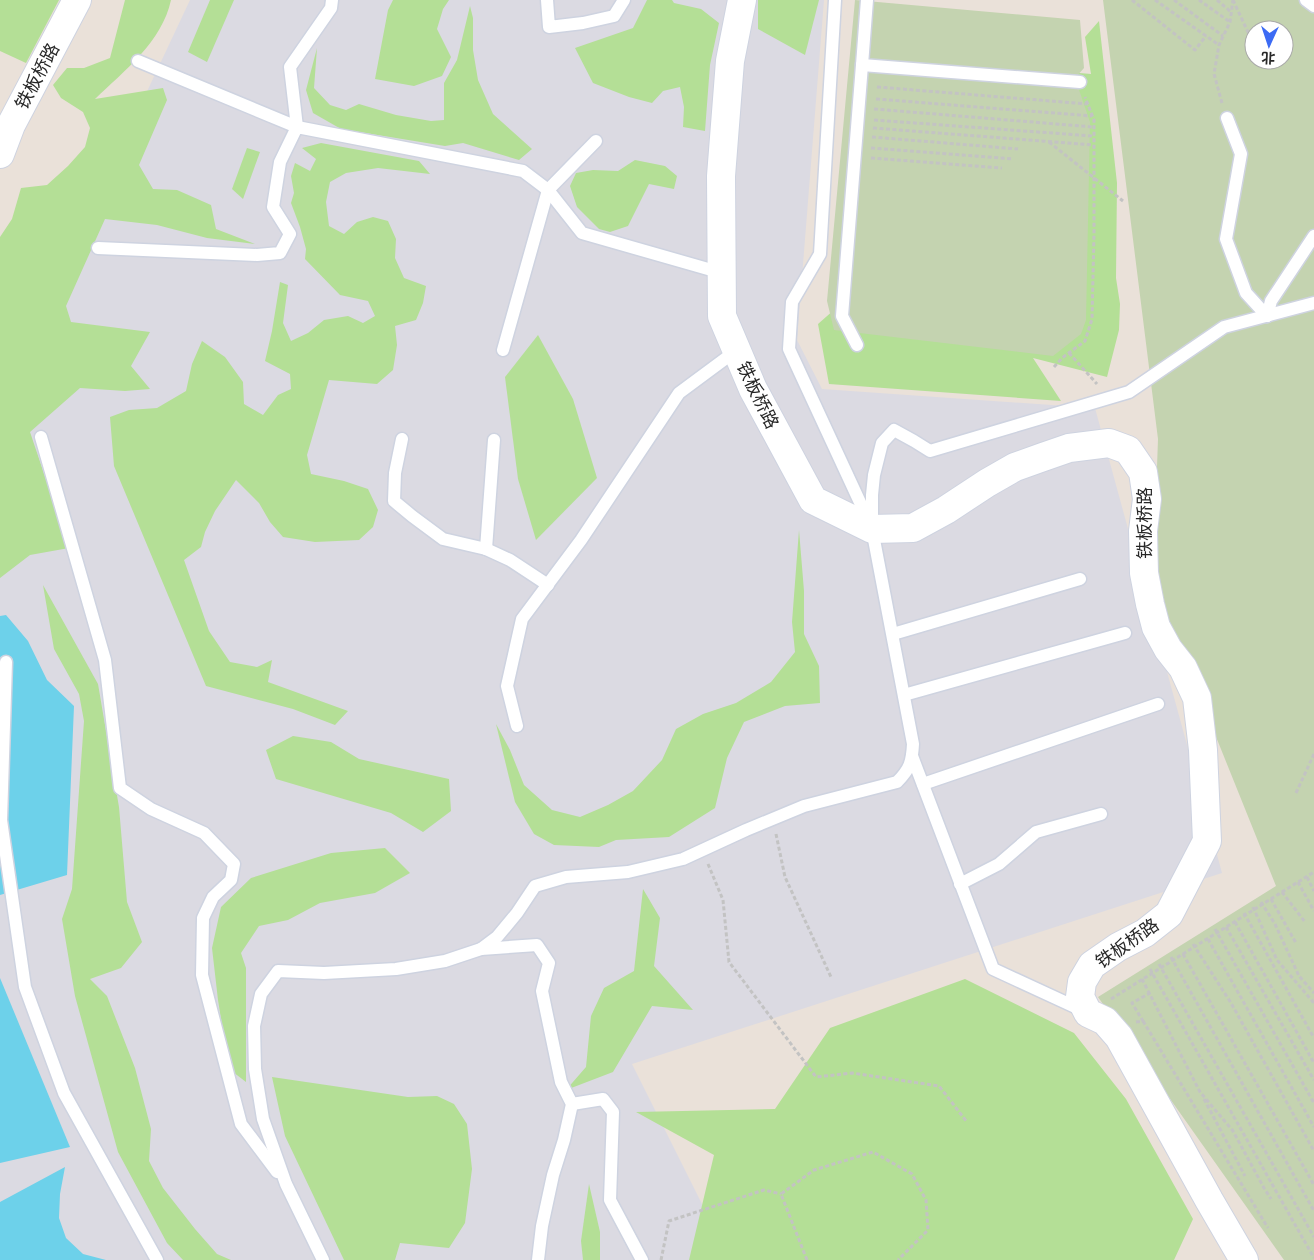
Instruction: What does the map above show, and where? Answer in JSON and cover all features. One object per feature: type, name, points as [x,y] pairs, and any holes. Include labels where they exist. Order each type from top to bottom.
[{"type":"street","name":"铁板桥路","points":[[0,154],[11,125],[77,0]]},
{"type":"street","name":"铁板桥路","points":[[742,0],[730,61],[721,176],[722,316],[753,389],[812,500],[872,528],[913,528],[1015,468],[1043,456],[1069,448],[1109,442],[1128,450],[1143,472],[1147,499],[1143,531],[1144,573],[1156,627],[1168,649],[1183,668],[1197,698],[1207,841],[1169,914],[1145,932],[1118,946],[1092,965],[1082,982],[1080,997],[1088,1013]]},
{"type":"street","points":[[1088,1013],[1105,1021],[1119,1038],[1244,1260]]},
{"type":"lane","points":[[98,248],[257,255],[280,253],[290,234],[273,207],[280,162],[297,128],[290,67],[331,8],[332,0]]},
{"type":"lane","points":[[547,0],[549,27],[583,23],[614,16],[624,0]]},
{"type":"lane","points":[[835,0],[820,254],[792,302],[789,349],[872,528]]},
{"type":"lane","points":[[857,345],[842,316],[867,0]]},
{"type":"lane","points":[[1306,0],[1314,6]]},
{"type":"lane","points":[[138,61],[297,128],[522,171],[548,190],[582,233],[722,274]]},
{"type":"lane","points":[[862,65],[1080,82]]},
{"type":"lane","points":[[1227,118],[1241,154],[1226,238],[1246,293],[1267,316]]},
{"type":"lane","points":[[503,350],[548,190],[596,141]]},
{"type":"lane","points":[[1267,316],[1271,301],[1314,236]]},
{"type":"lane","points":[[481,949],[497,937],[536,886],[566,877],[628,872],[683,859],[804,806],[898,782],[908,771],[913,744],[872,528],[874,475],[882,443],[894,430],[930,451],[1110,398],[1129,392],[1224,327],[1314,303]]},
{"type":"lane","points":[[517,726],[507,686],[522,620],[580,540],[680,393],[737,350]]},
{"type":"lane","points":[[42,437],[105,660],[120,788],[151,809],[204,832],[234,864],[231,880],[213,897],[203,918],[202,975],[241,1124],[286,1184]]},
{"type":"lane","points":[[402,439],[395,473],[394,501],[443,539],[486,549],[510,560],[548,584]]},
{"type":"lane","points":[[486,549],[494,440]]},
{"type":"lane","points":[[892,634],[1080,579]]},
{"type":"lane","points":[[904,695],[1125,633]]},
{"type":"lane","points":[[6,662],[1,820],[25,987],[64,1093],[157,1260]]},
{"type":"lane","points":[[923,784],[1158,704]]},
{"type":"lane","points":[[912,756],[992,969],[1088,1013]]},
{"type":"lane","points":[[960,884],[999,864],[1036,832],[1101,814]]},
{"type":"lane","points":[[323,1260],[286,1184],[262,1119],[256,1069],[254,1026],[261,994],[278,971],[324,973],[396,969],[445,961],[481,949],[537,944],[549,963],[542,992],[561,1082],[572,1104],[564,1140],[553,1175],[542,1226],[538,1260]]},
{"type":"lane","points":[[572,1104],[603,1098],[613,1112],[610,1200],[642,1260]]},
{"type":"path","points":[[1132,0],[1195,50],[1206,36]]},
{"type":"path","points":[[1155,0],[1219,45]]},
{"type":"path","points":[[1174,0],[1223,36]]},
{"type":"path","points":[[1198,0],[1230,22]]},
{"type":"path","points":[[1217,0],[1232,12]]},
{"type":"path","points":[[1227,118],[1214,74],[1219,45],[1230,22],[1233,0]]},
{"type":"path","points":[[1233,0],[1244,24]]},
{"type":"path","points":[[1054,367],[1062,358],[1085,341],[1092,319],[1094,120],[1080,82]]},
{"type":"path","points":[[858,122],[1088,104]]},
{"type":"path","points":[[858,122],[1092,116]]},
{"type":"path","points":[[858,122],[1094,127]]},
{"type":"path","points":[[858,122],[1093,136]]},
{"type":"path","points":[[858,122],[1093,145]]},
{"type":"path","points":[[858,122],[1018,149]]},
{"type":"path","points":[[858,122],[1013,160]]},
{"type":"path","points":[[858,122],[1002,168]]},
{"type":"path","points":[[1049,142],[1122,201]]},
{"type":"path","points":[[1069,353],[1110,398]]},
{"type":"path","points":[[1296,793],[1314,754]]},
{"type":"path","points":[[773,819],[785,877],[831,978]]},
{"type":"path","points":[[702,850],[723,900],[729,962],[816,1077],[852,1073],[939,1086],[967,1122]]},
{"type":"path","points":[[1088,1013],[1142,979],[1151,971],[1183,954],[1194,945],[1208,939],[1216,931],[1235,922],[1262,903],[1314,872]]},
{"type":"path","points":[[1307,877],[1314,891]]},
{"type":"path","points":[[1298,882],[1314,911]]},
{"type":"path","points":[[1282,892],[1305,922]]},
{"type":"path","points":[[1271,899],[1296,942]]},
{"type":"path","points":[[1262,903],[1275,924],[1299,976],[1314,993]]},
{"type":"path","points":[[1253,909],[1277,960],[1314,1003]]},
{"type":"path","points":[[1245,914],[1314,1038]]},
{"type":"path","points":[[1235,922],[1314,1063]]},
{"type":"path","points":[[1226,927],[1314,1080]]},
{"type":"path","points":[[1216,931],[1314,1103]]},
{"type":"path","points":[[1208,939],[1314,1127]]},
{"type":"path","points":[[1194,945],[1231,1003],[1314,1152]]},
{"type":"path","points":[[1183,954],[1314,1185]]},
{"type":"path","points":[[1172,959],[1314,1211]]},
{"type":"path","points":[[1160,966],[1314,1237]]},
{"type":"path","points":[[1151,971],[1314,1258]]},
{"type":"path","points":[[1142,979],[1246,1176]]},
{"type":"path","points":[[1143,1020],[1268,1228]]},
{"type":"path","points":[[1200,1092],[1233,1131],[1271,1199]]},
{"type":"path","points":[[661,1260],[669,1221],[764,1190],[781,1194],[814,1170],[873,1152],[912,1174],[926,1200],[928,1230],[898,1260]]},
{"type":"path","points":[[781,1194],[807,1260]]},
{"type":"shaded area","points":[[190,0],[824,0],[797,340],[822,389],[1095,408],[1222,873],[632,1064],[730,1260],[13,1260],[0,1236],[0,404]]},
{"type":"green space","points":[[0,0],[59,0],[26,63],[0,51]]},
{"type":"green space","points":[[125,0],[171,0],[166,15],[151,42],[95,99],[163,88],[167,100],[139,165],[153,189],[177,190],[211,205],[216,229],[255,244],[207,238],[157,225],[105,219],[66,306],[71,322],[150,332],[131,366],[150,389],[125,391],[80,388],[30,432],[69,548],[30,555],[0,578],[0,237],[12,219],[21,188],[47,185],[85,147],[90,128],[83,112],[61,98],[53,85],[67,68],[84,68],[110,58]]},
{"type":"green space","points":[[210,0],[234,0],[207,62],[188,52]]},
{"type":"green space","points":[[393,0],[449,0],[443,9],[437,29],[451,57],[442,76],[414,86],[375,79],[388,10]]},
{"type":"green space","points":[[647,0],[672,0],[674,3],[701,9],[719,23],[710,65],[705,131],[683,127],[684,107],[680,87],[663,91],[652,103],[629,97],[593,83],[575,48],[633,28]]},
{"type":"green space","points":[[758,0],[819,0],[805,55],[758,29]]},
{"type":"green space","points":[[855,0],[1080,20],[1084,68],[1075,78],[1090,122],[1086,320],[1081,334],[1053,356],[834,330],[827,301]]},
{"type":"green space","points":[[1103,0],[1314,0],[1314,1260],[1284,1260],[1098,997],[1276,886],[1153,580],[1158,439]]},
{"type":"green space","points":[[470,6],[473,18],[473,50],[478,80],[493,114],[532,149],[519,160],[463,143],[445,146],[341,129],[313,113],[306,90],[317,48],[314,88],[330,105],[346,110],[359,104],[396,115],[431,121],[444,120],[444,83],[457,60]]},
{"type":"green space","points":[[1099,21],[1117,183],[1116,278],[1120,304],[1119,330],[1107,377],[1033,358],[1061,401],[829,384],[818,324],[852,294],[870,55],[1091,74],[1085,37]]},
{"type":"green space","points":[[321,143],[419,161],[430,174],[378,168],[346,173],[330,182],[326,202],[329,226],[344,234],[357,222],[373,217],[388,221],[396,239],[395,258],[404,278],[426,286],[423,303],[416,320],[395,326],[397,345],[393,370],[377,384],[329,380],[307,455],[311,474],[344,481],[368,489],[378,510],[373,527],[359,540],[315,542],[283,537],[270,522],[259,503],[236,480],[215,511],[205,532],[201,547],[184,560],[209,631],[230,662],[257,667],[272,660],[268,682],[348,711],[335,725],[293,709],[206,686],[114,466],[110,417],[129,410],[157,408],[186,391],[192,364],[202,341],[225,357],[243,382],[244,404],[263,415],[278,395],[291,389],[290,374],[265,361],[280,282],[288,285],[283,323],[291,341],[308,333],[324,320],[348,316],[363,323],[375,316],[368,301],[340,295],[305,259],[306,249],[291,203],[294,193],[291,176],[295,163],[310,171],[316,159],[302,148]]},
{"type":"green space","points":[[247,148],[260,152],[243,199],[232,189]]},
{"type":"green space","points":[[635,160],[665,166],[677,176],[674,189],[649,184],[628,226],[610,232],[599,229],[577,207],[570,186],[576,173],[593,170],[618,171]]},
{"type":"green space","points":[[538,335],[573,399],[597,478],[536,540],[518,479],[505,377]]},
{"type":"green space","points":[[799,530],[804,591],[804,634],[819,666],[820,703],[785,706],[744,722],[727,758],[715,808],[669,837],[616,840],[599,847],[554,845],[534,834],[515,802],[496,724],[510,750],[524,785],[552,810],[580,817],[608,805],[633,791],[662,760],[676,729],[703,714],[736,703],[771,682],[795,652],[792,622]]},
{"type":"green space","points":[[43,585],[98,684],[119,807],[127,902],[142,942],[121,968],[90,979],[107,996],[135,1068],[151,1129],[149,1161],[163,1188],[195,1229],[217,1254],[231,1260],[183,1260],[167,1243],[118,1152],[75,996],[62,919],[72,889],[84,721],[79,694],[54,649]]},
{"type":"green space","points":[[293,736],[331,742],[359,759],[449,779],[451,811],[423,832],[391,813],[276,779],[266,750]]},
{"type":"green space","points":[[385,848],[410,873],[375,893],[320,903],[288,920],[259,926],[241,953],[246,968],[246,1082],[229,1069],[218,1000],[212,948],[221,907],[251,878],[331,853]]},
{"type":"green space","points":[[643,889],[660,918],[654,966],[693,1010],[652,1006],[613,1072],[566,1090],[586,1067],[591,1016],[604,988],[634,971]]},
{"type":"green space","points":[[965,979],[1074,1033],[1126,1099],[1193,1219],[1174,1260],[689,1260],[714,1155],[636,1112],[775,1109],[830,1028]]},
{"type":"green space","points":[[272,1077],[408,1097],[437,1096],[454,1104],[467,1124],[472,1169],[465,1223],[449,1248],[400,1243],[395,1260],[344,1260],[285,1136]]},
{"type":"green space","points":[[589,1184],[600,1232],[600,1260],[583,1260],[581,1241]]},
{"type":"water","points":[[6,615],[28,641],[47,680],[74,706],[67,875],[0,895],[0,616]]},
{"type":"water","points":[[0,978],[70,1147],[0,1163]]},
{"type":"water","points":[[65,1167],[60,1194],[59,1218],[66,1238],[83,1254],[106,1260],[0,1260],[0,1202]]}]
